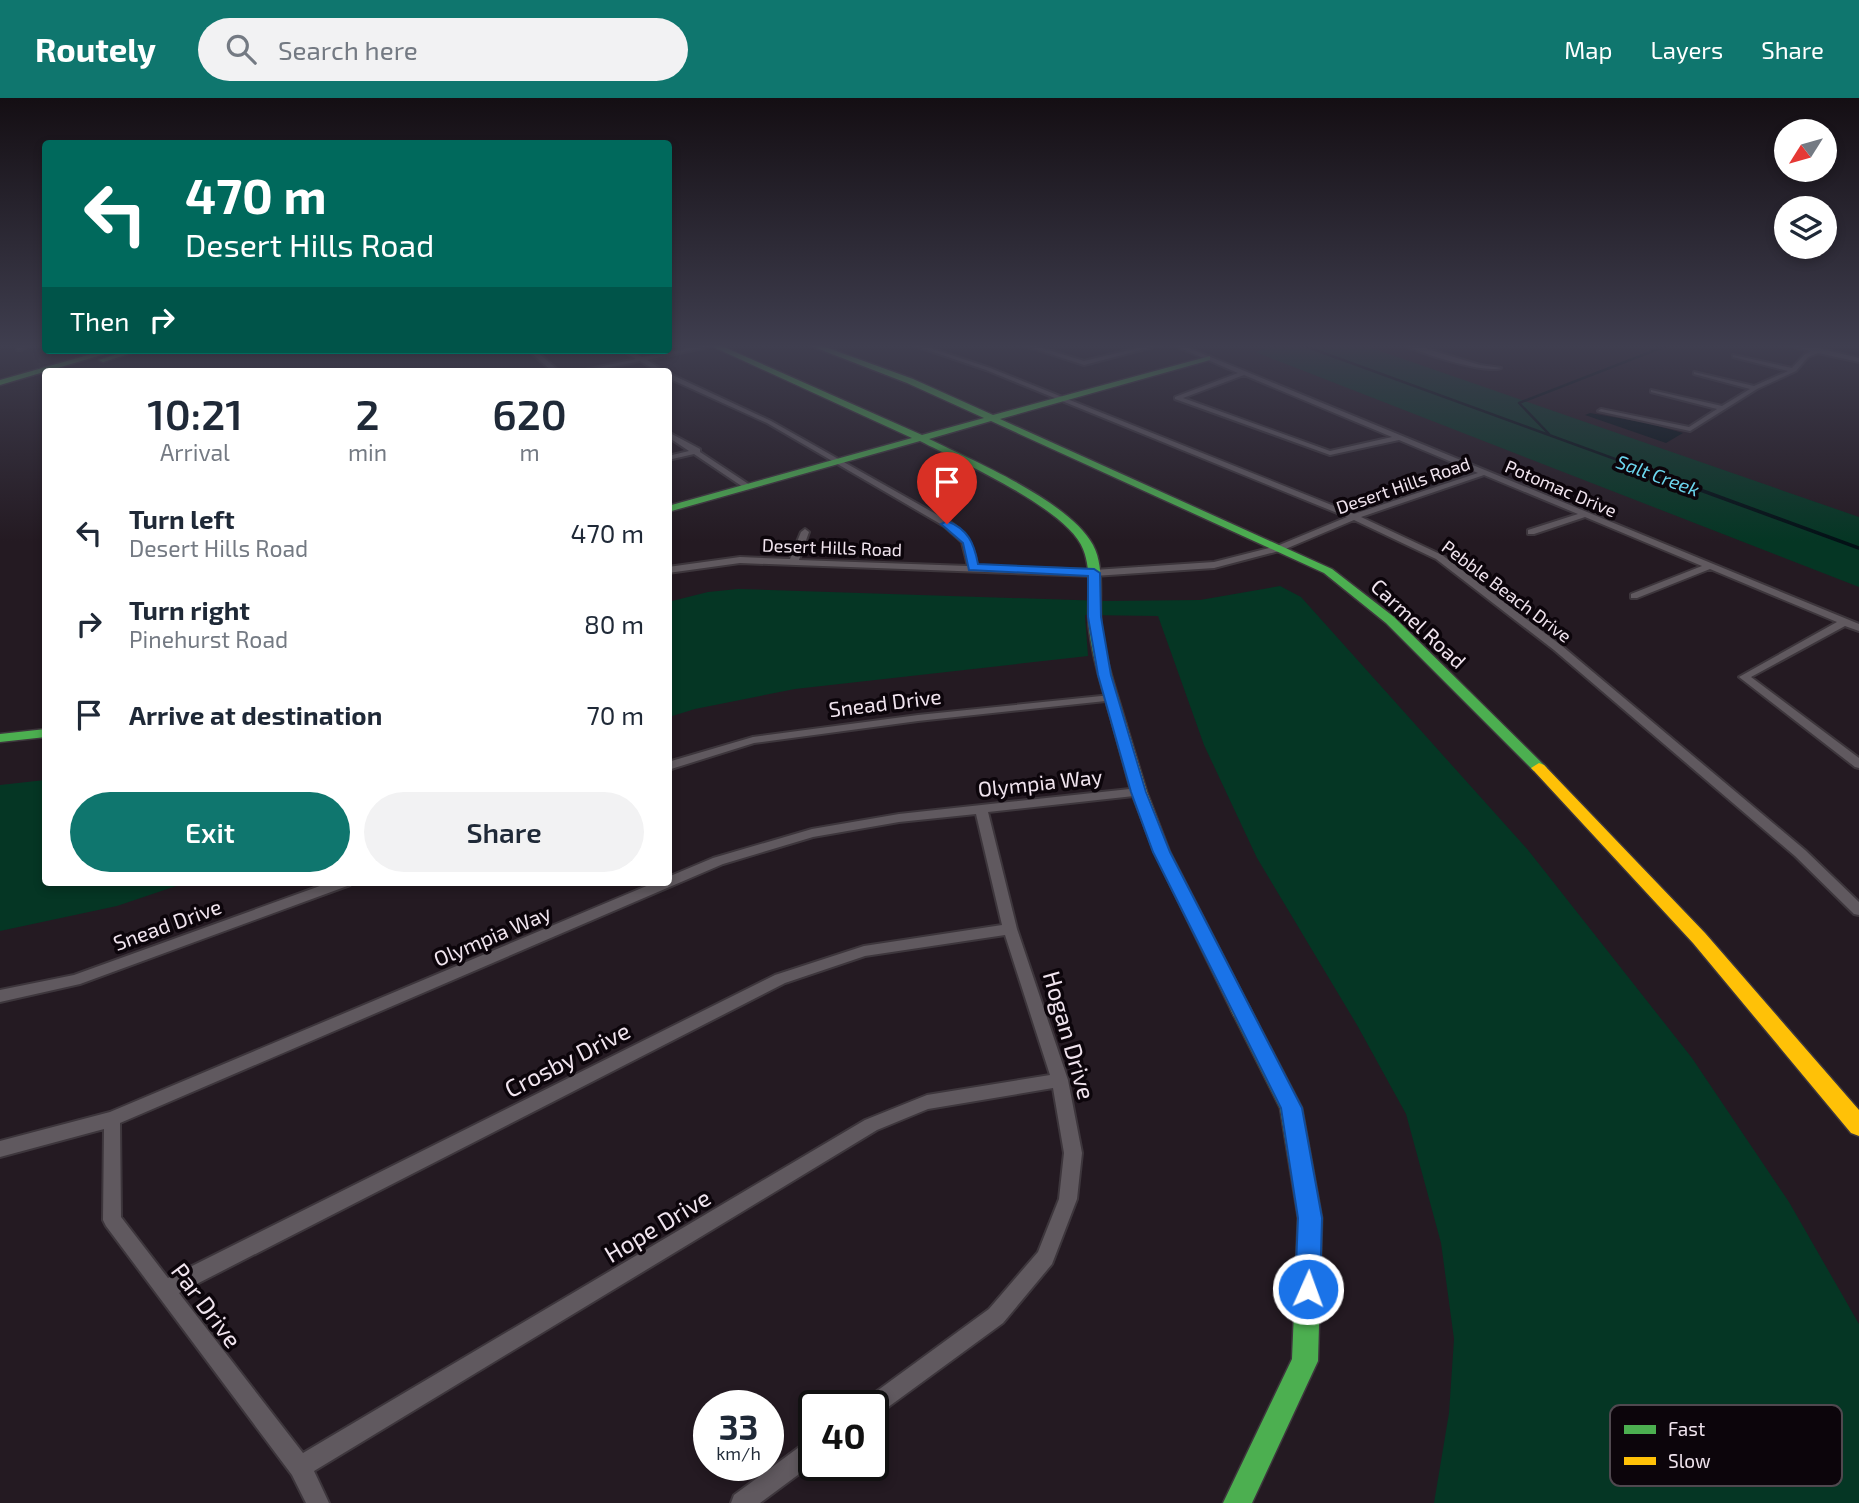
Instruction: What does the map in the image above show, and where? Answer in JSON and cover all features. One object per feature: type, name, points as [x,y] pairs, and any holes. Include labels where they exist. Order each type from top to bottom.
[{"type":"main road","points":[[860,410],[1059,513],[1087,544],[1094,573],[1094,617],[1111,698],[1139,792],[1162,852],[1291,1108],[1310,1218],[1305,1361],[1237,1503]]},
{"type":"main road","name":"Carmel Road","points":[[975,410],[1328,571],[1390,620],[1548,777],[1699,938],[1859,1126]]},
{"type":"main road","points":[[672,508],[1025,410]]},
{"type":"main road","points":[[0,738],[42,733]]},
{"type":"street","points":[[742,410],[769,422],[960,533],[968,543],[973,567]]},
{"type":"street","name":"Pebble Beach Drive","points":[[1089,410],[1354,517],[1439,557],[1558,648],[1800,853],[1859,910]]},
{"type":"street","points":[[1209,410],[1330,453],[1398,438]]},
{"type":"street","name":"Potomac Drive","points":[[1331,410],[1859,628]]},
{"type":"street","points":[[1601,411],[1690,429],[1720,410]]},
{"type":"street","points":[[672,436],[749,487]]},
{"type":"street","points":[[672,457],[697,451]]},
{"type":"street","name":"Desert Hills Road","points":[[672,569],[740,560],[1094,573],[1214,565],[1280,548],[1354,517],[1484,473]]},
{"type":"street","points":[[1531,532],[1584,515]]},
{"type":"street","points":[[794,561],[805,532]]},
{"type":"street","points":[[1634,596],[1707,567]]},
{"type":"street","points":[[1845,622],[1744,677],[1859,764]]},
{"type":"street","name":"Snead Drive","points":[[672,765],[753,740],[918,718],[1111,698]]},
{"type":"street","name":"Olympia Way","points":[[672,881],[718,861],[812,833],[899,818],[1139,792]]},
{"type":"street","name":"Hogan Drive","points":[[889,1394],[996,1316],[1045,1258],[1068,1199],[1073,1153],[1060,1080],[1010,929],[981,809]]},
{"type":"street","name":"Snead Drive","points":[[0,996],[75,980],[334,886]]},
{"type":"street","name":"Olympia Way","points":[[0,1149],[112,1119],[659,886]]},
{"type":"street","name":"Crosby Drive","points":[[165,1290],[779,979],[864,951],[1010,929]]},
{"type":"street","name":"Hope Drive","points":[[300,1467],[871,1125],[927,1102],[1060,1080]]},
{"type":"street","name":"Par Drive","points":[[112,1119],[112,1220],[300,1467],[318,1503]]},
{"type":"street","points":[[741,1503],[798,1462]]},
{"type":"green space","points":[[1403,410],[1549,410],[1859,517],[1859,587]]},
{"type":"green space","points":[[1280,586],[1301,597],[1528,850],[1692,1058],[1789,1202],[1859,1324],[1859,1503],[1434,1503],[1449,1413],[1454,1339],[1441,1243],[1406,1114],[1357,1025],[1257,858],[1204,745],[1158,616],[1085,615],[1088,656],[795,689],[672,716],[672,601],[708,592],[738,589],[1105,601],[1200,600]]},
{"type":"green space","points":[[42,780],[42,886],[176,886],[117,906],[0,931],[0,785]]},
{"type":"shaded area","points":[[1590,413],[1647,423],[1683,433],[1666,443],[1585,415]]},
{"type":"waterway","name":"Salt Creek","points":[[1479,410],[1648,471]]},
{"type":"waterway","points":[[1525,410],[1549,434]]},
{"type":"waterway","name":"Salt Creek","points":[[1643,469],[1859,548]]},
{"type":"traffic: fast","points":[[857,410],[977,466],[1030,495],[1068,522],[1088,546],[1093,572],[1097,642],[1119,723]]},
{"type":"traffic: fast","points":[[973,410],[1328,571],[1390,620],[1539,768]]},
{"type":"traffic: fast","points":[[672,508],[1023,410]]},
{"type":"traffic: fast","points":[[0,738],[42,733]]},
{"type":"traffic: fast","points":[[1237,1503],[1305,1361],[1310,1218],[1291,1108],[1241,1010]]},
{"type":"traffic: slow","points":[[1119,723],[1139,792],[1162,852],[1241,1010]]},
{"type":"traffic: slow","points":[[1539,768],[1699,938],[1859,1126]]},
{"type":"route","points":[[947,524],[968,543],[973,567],[1094,573],[1094,617],[1105,675],[1139,792],[1162,852],[1291,1108],[1310,1218],[1308,1289]]}]
